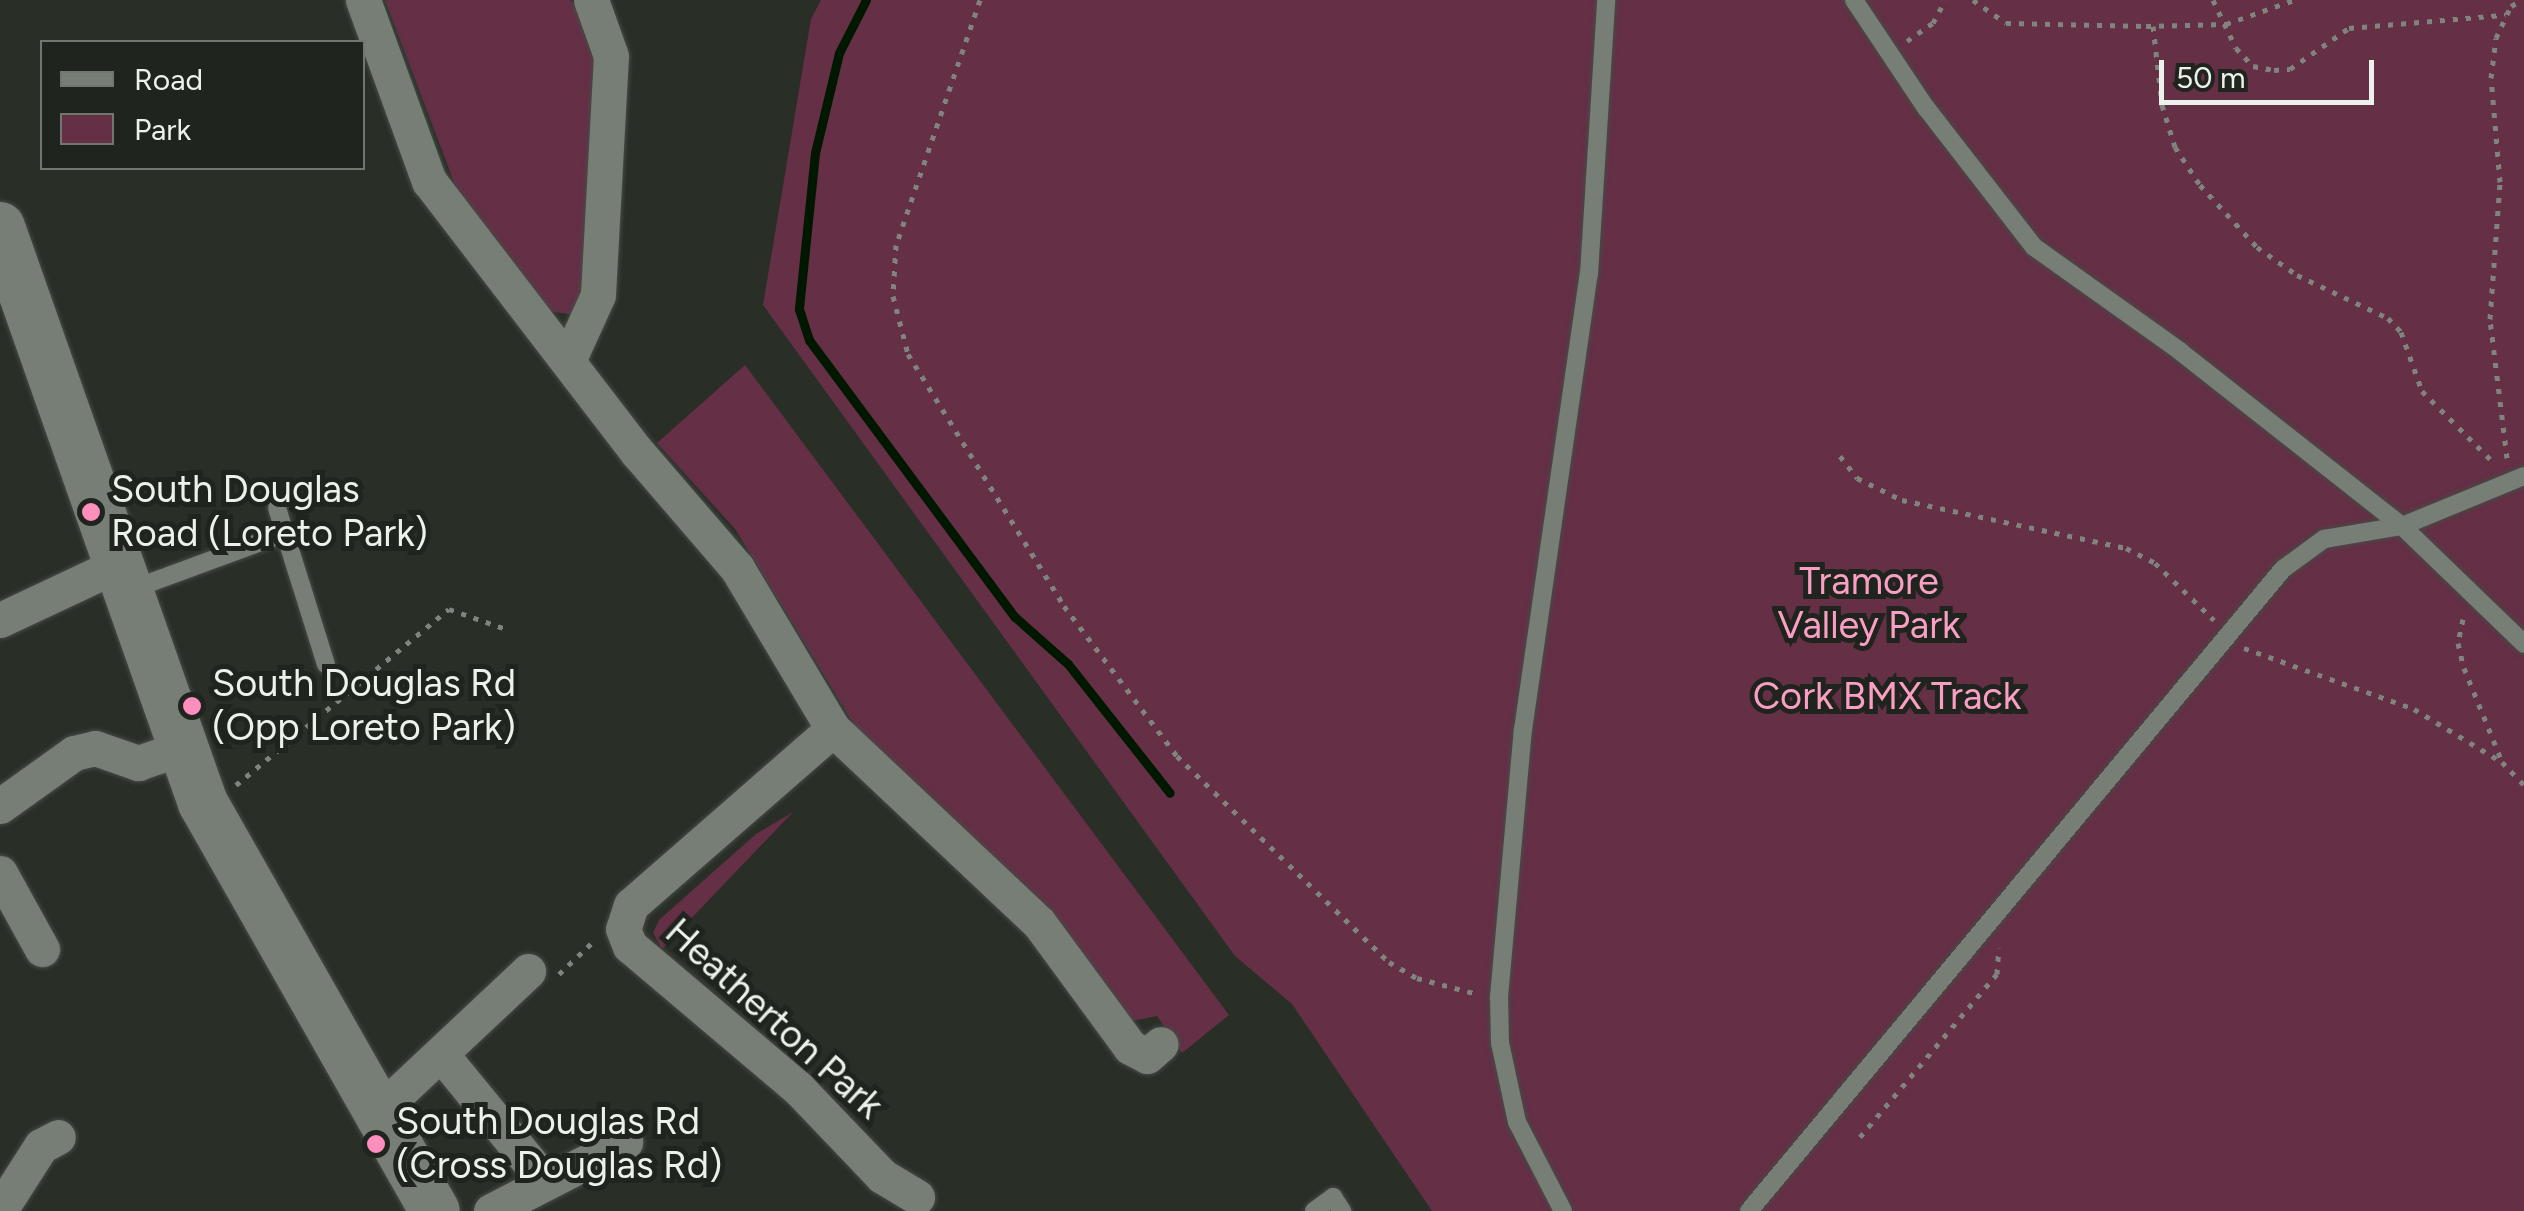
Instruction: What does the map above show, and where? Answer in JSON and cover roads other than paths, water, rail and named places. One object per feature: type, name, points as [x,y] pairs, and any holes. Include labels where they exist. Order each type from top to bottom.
[{"type":"main road","points":[[2,238],[203,804],[435,1211]]},
{"type":"street","points":[[362,0],[429,181],[638,453],[738,568],[833,730],[1039,923],[1130,1048],[1147,1056],[1161,1044]]},
{"type":"street","points":[[568,361],[598,295],[611,56],[592,0]]},
{"type":"street","points":[[0,620],[123,578]]},
{"type":"street","name":"Heatherton Park","points":[[833,730],[631,905],[624,929],[630,946],[798,1088],[882,1176],[917,1197]]},
{"type":"street","points":[[0,806],[74,753],[94,748],[138,763],[182,748]]},
{"type":"street","points":[[2,880],[42,949]]},
{"type":"street","points":[[378,1112],[442,1054],[542,975]]},
{"type":"street","points":[[442,1054],[544,1180]]},
{"type":"street","points":[[0,1178],[49,1142],[0,1210]]},
{"type":"street","points":[[491,1211],[544,1180],[625,1142]]},
{"type":"lane","points":[[1563,1211],[1517,1122],[1500,1042],[1499,998],[1523,730],[1589,274],[1606,0]]},
{"type":"lane","points":[[1854,0],[1926,108],[2034,246],[2180,350],[2402,526],[2524,644]]},
{"type":"lane","points":[[1748,1211],[2283,569],[2324,539],[2402,526],[2517,478]]},
{"type":"lane","points":[[277,508],[326,664]]},
{"type":"lane","points":[[123,578],[285,534]]},
{"type":"lane","points":[[1314,1211],[1333,1198],[1342,1211]]},
{"type":"waterway","points":[[866,0],[839,53],[815,153],[799,309],[809,340],[1015,617],[1068,664],[1170,793]]},
{"type":"place","name":"South Douglas Road (Loreto Park)","points":[[91,512]]},
{"type":"place","name":"South Douglas Rd (Opp Loreto Park)","points":[[192,706]]},
{"type":"place","name":"South Douglas Rd (Cross Douglas Rd)","points":[[376,1144]]},
{"type":"park label","name":"Tramore Valley Park","points":[[1869,604]]},
{"type":"park label","name":"Cork BMX Track","points":[[1887,697]]}]
